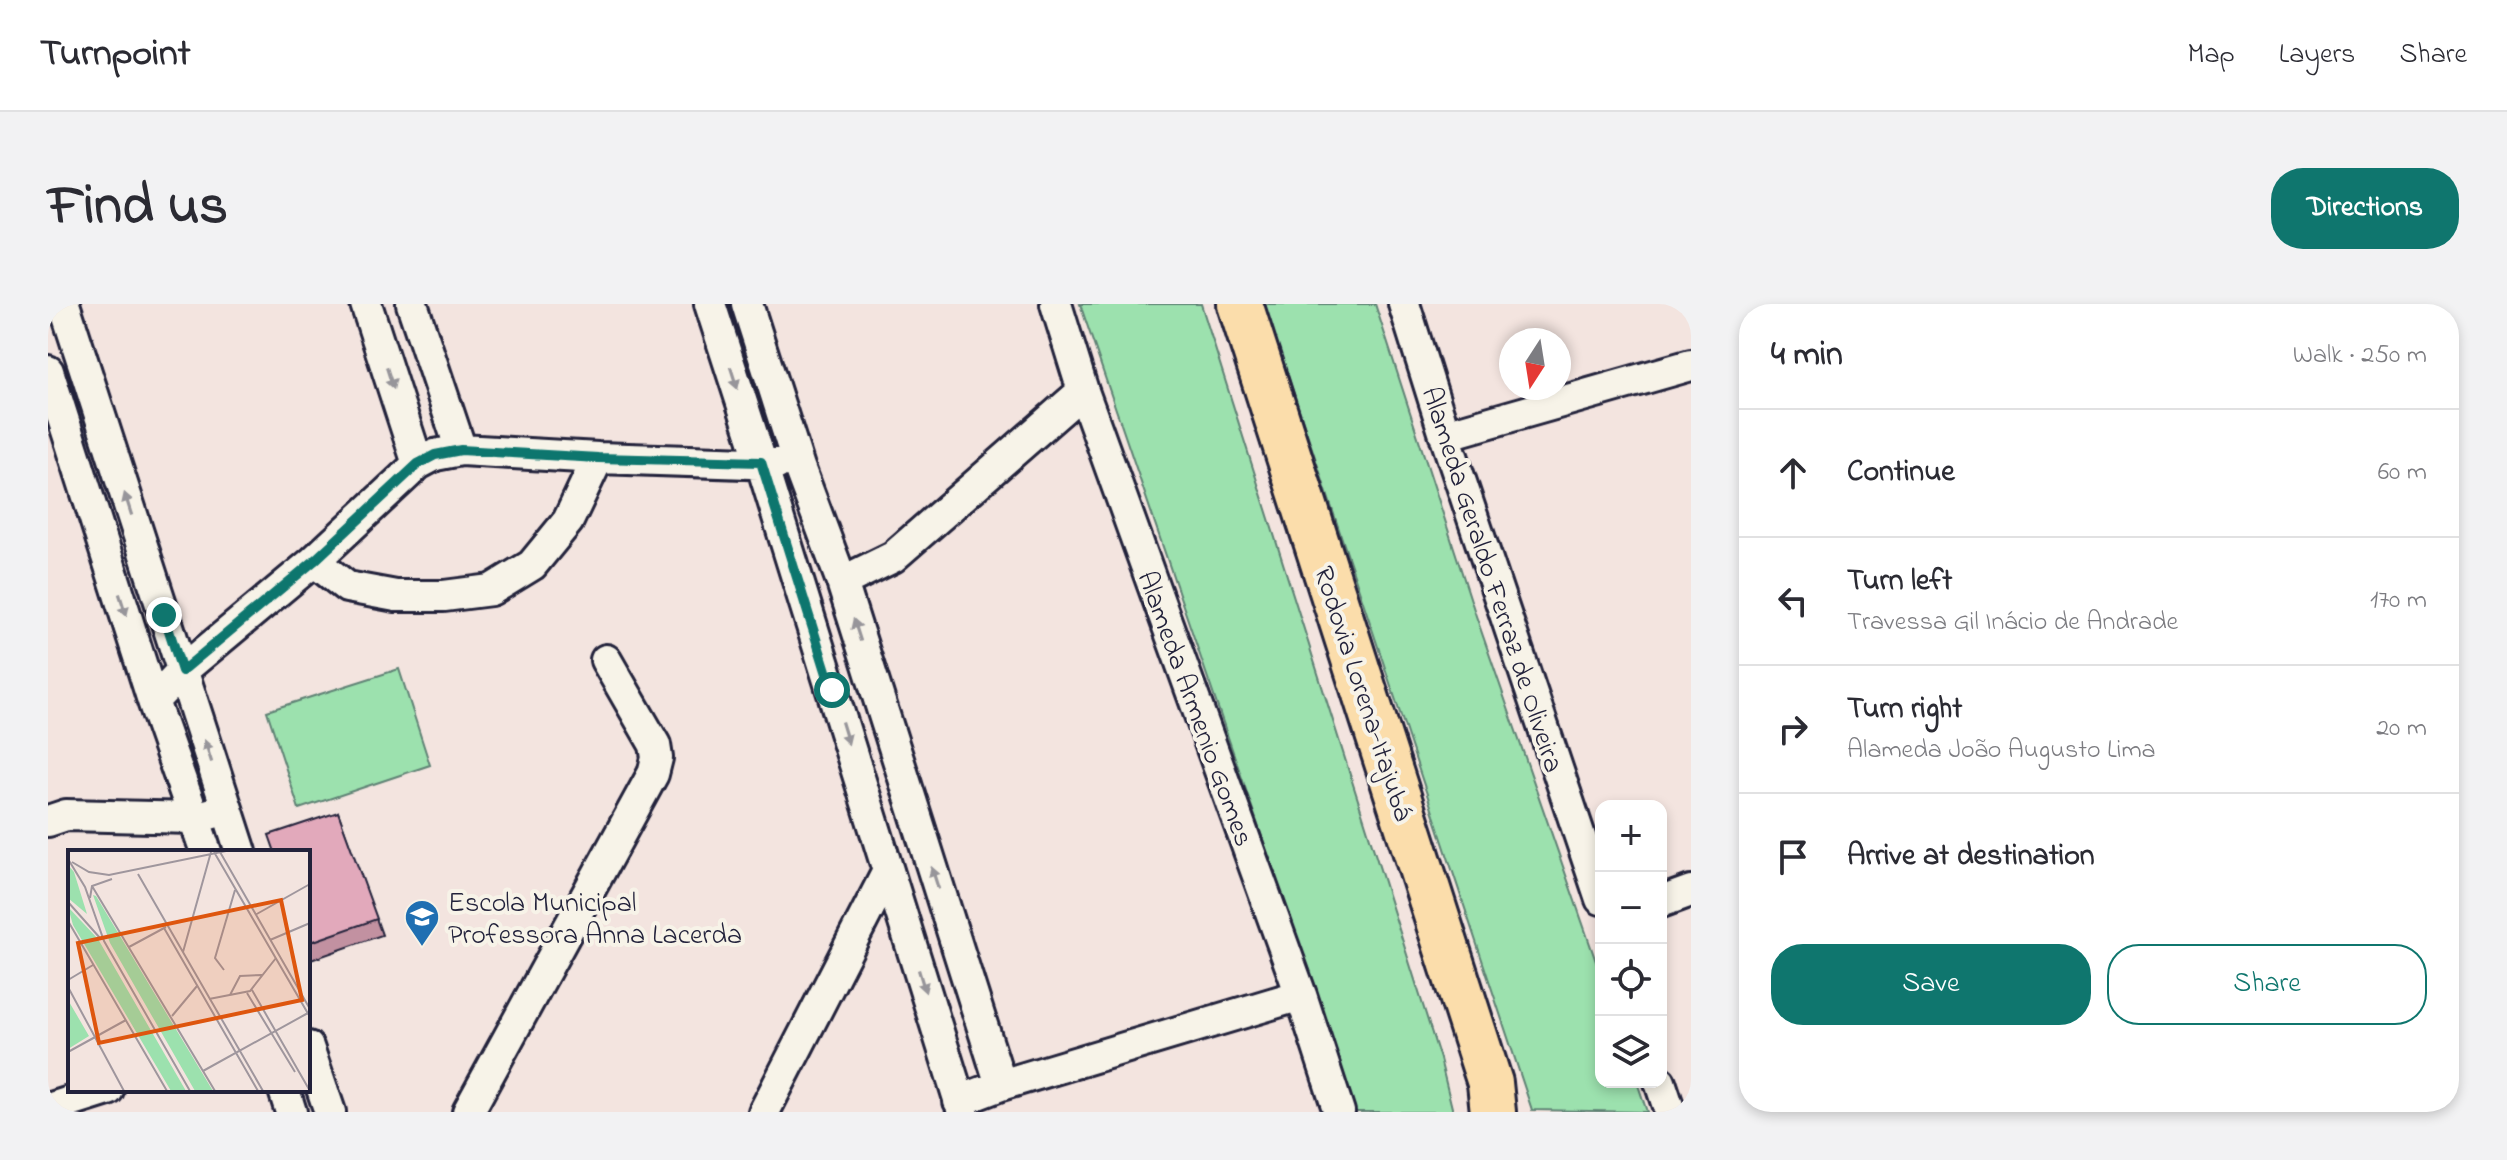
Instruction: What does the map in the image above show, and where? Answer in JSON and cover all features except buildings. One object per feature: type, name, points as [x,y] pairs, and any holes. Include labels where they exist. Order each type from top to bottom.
[{"type":"highway","name":"Rodovia Lorena-Itajubá","points":[[1240,304],[1497,1102]]},
{"type":"street","points":[[64,304],[240,850]]},
{"type":"street","points":[[366,304],[418,464]]},
{"type":"street","points":[[412,304],[461,450]]},
{"type":"street","points":[[710,304],[961,1106],[1001,1085],[1301,995]]},
{"type":"street","points":[[747,304],[799,467],[842,582],[1001,1085]]},
{"type":"street","name":"Alameda Armenio Gomes","points":[[1056,304],[1083,391],[1301,995],[1339,1112]]},
{"type":"street","name":"Alameda Geraldo Ferraz de Oliveira","points":[[1404,304],[1595,881]]},
{"type":"street","points":[[1445,435],[1691,365]]},
{"type":"street","points":[[48,371],[153,701],[205,850]]},
{"type":"street","points":[[842,582],[893,557],[1083,391]]},
{"type":"street","points":[[153,701],[182,671],[314,561],[418,464],[435,455],[461,450],[598,458],[761,462],[799,467]]},
{"type":"street","points":[[314,561],[347,587],[396,596],[444,596],[491,590],[532,565],[568,521],[598,458]]},
{"type":"street","points":[[468,1112],[653,774],[657,758],[655,745],[606,660]]},
{"type":"street","points":[[48,821],[66,815],[195,818],[226,809]]},
{"type":"street","points":[[764,1112],[888,871]]},
{"type":"street","points":[[1667,900],[1691,891]]},
{"type":"street","points":[[310,1053],[330,1112]]},
{"type":"street","points":[[1662,1088],[1670,1112]]},
{"type":"street","points":[[48,1109],[102,1092]]},
{"type":"street","points":[[285,1092],[291,1112]]},
{"type":"green space","points":[[1080,304],[1201,304],[1440,1059],[1453,1112],[1356,1112]]},
{"type":"green space","points":[[1264,304],[1375,304],[1476,616],[1595,959],[1595,1088],[1639,1088],[1647,1112],[1532,1110]]},
{"type":"green space","points":[[399,669],[430,765],[299,809],[267,711]]},
{"type":"place","name":"Escola Municipal Professora Anna Lacerda","points":[[422,948]]},
{"type":"route","points":[[164,615],[182,671],[314,561],[418,464],[435,455],[461,450],[598,458],[761,462],[832,690]]}]
